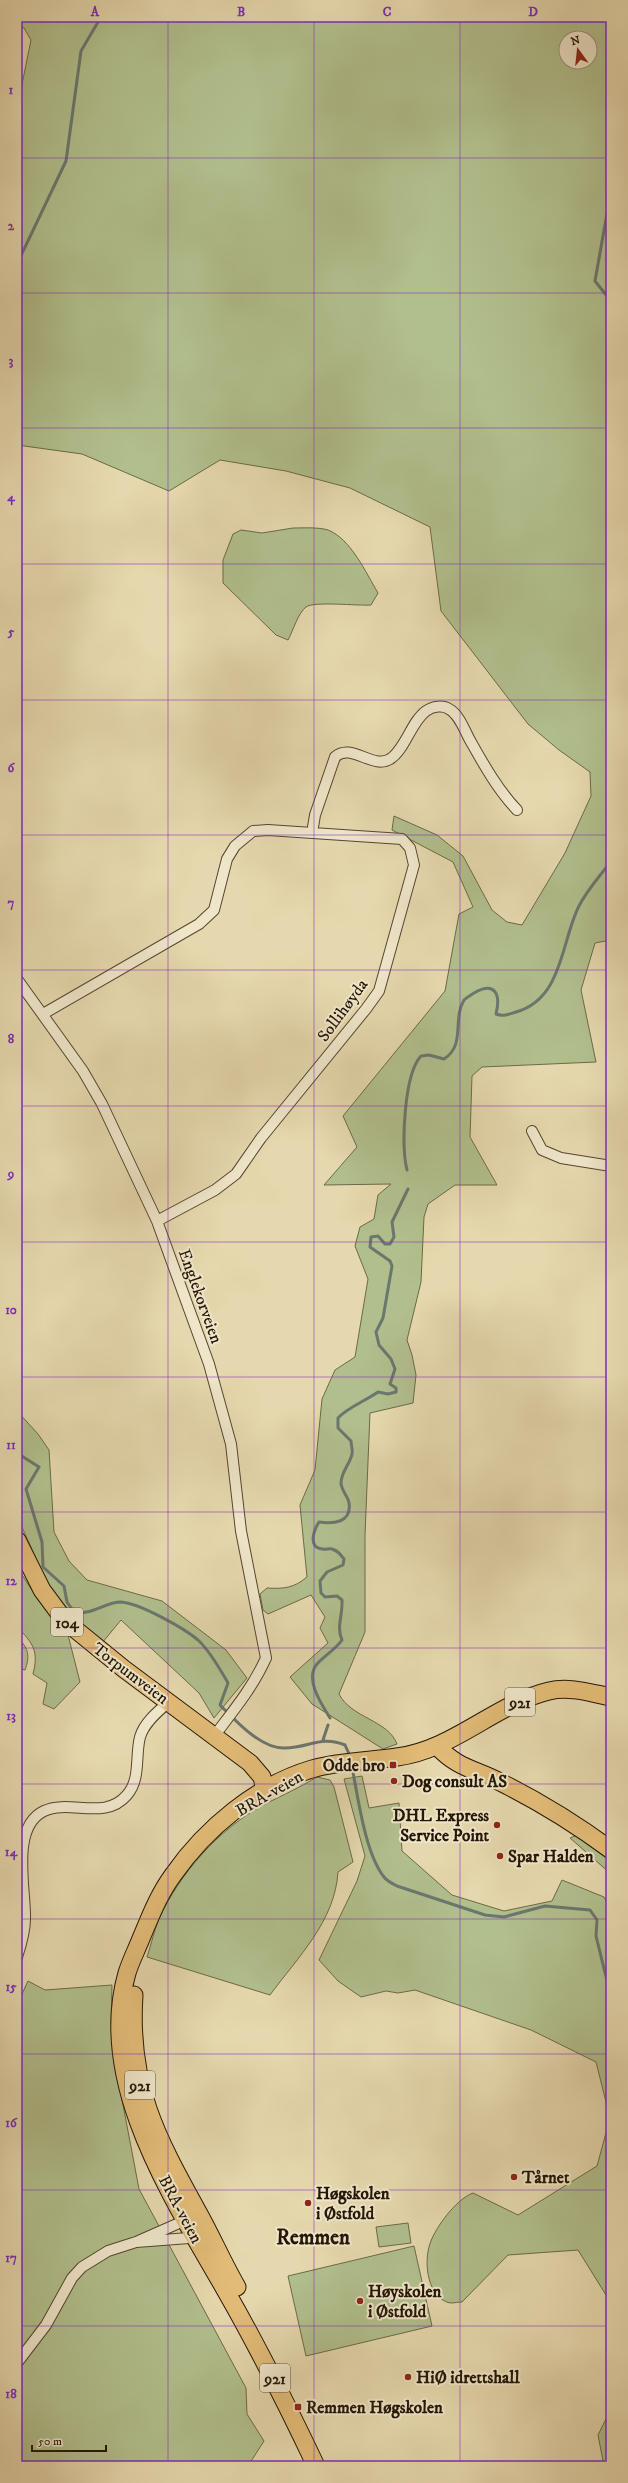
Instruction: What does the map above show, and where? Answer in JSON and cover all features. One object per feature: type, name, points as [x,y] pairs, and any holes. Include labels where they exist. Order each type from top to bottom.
[{"type":"main road","name":"Torpumveien","points":[[18,1543],[42,1590],[65,1621],[124,1669],[169,1702],[219,1730],[235,1752],[250,1763],[262,1777],[265,1791]]},
{"type":"main road","name":"BRA-veien","points":[[199,2229],[186,2220],[139,2125],[127,2086],[121,2053],[120,2023],[126,1976],[161,1893],[196,1845],[230,1815],[265,1791],[309,1770],[351,1762],[405,1756],[437,1746],[523,1700],[549,1691],[570,1690],[611,1697]]},
{"type":"main road","points":[[437,1746],[457,1764],[513,1788],[611,1850]]},
{"type":"main road","name":"BRA-veien","points":[[143,1936],[132,2026],[133,2045],[139,2082],[158,2136],[199,2229],[263,2332],[293,2401],[317,2466]]},
{"type":"street","points":[[312,833],[315,815],[335,757],[346,752],[377,761],[388,760],[395,754],[420,717],[428,709],[439,706],[449,709],[457,717],[489,772],[517,810]]},
{"type":"street","name":"Sollihøyda","points":[[43,1014],[198,924],[214,910],[227,859],[235,846],[253,831],[268,830],[402,839],[410,848],[414,865],[379,991],[353,1027],[261,1138],[236,1174],[215,1190],[157,1221]]},
{"type":"street","name":"Englekorveien","points":[[17,979],[83,1071],[102,1104],[157,1221],[209,1364],[231,1444],[241,1531],[266,1658],[258,1678],[219,1730]]},
{"type":"street","points":[[532,1131],[542,1150],[561,1158],[611,1166]]},
{"type":"street","points":[[17,1957],[22,1944],[25,1920],[21,1858],[24,1838],[32,1823],[42,1812],[55,1806],[100,1809],[108,1807],[126,1797],[135,1780],[140,1736],[154,1716],[169,1702]]},
{"type":"street","points":[[17,2363],[46,2325],[72,2278],[82,2266],[108,2251],[136,2242],[186,2220]]},
{"type":"street","points":[[136,2242],[199,2229]]},
{"type":"green space","points":[[17,17],[611,17],[611,940],[595,943],[581,990],[596,1062],[482,1067],[472,1076],[470,1137],[497,1185],[455,1185],[428,1204],[424,1217],[421,1282],[407,1340],[416,1375],[413,1403],[370,1413],[365,1535],[365,1632],[339,1694],[352,1709],[386,1729],[392,1736],[397,1744],[383,1749],[312,1704],[290,1677],[328,1643],[320,1628],[325,1617],[311,1595],[268,1614],[263,1610],[260,1594],[267,1588],[284,1588],[293,1586],[307,1577],[300,1505],[315,1470],[322,1399],[335,1370],[355,1357],[368,1279],[355,1246],[360,1227],[374,1219],[378,1195],[391,1184],[324,1185],[357,1147],[343,1116],[445,991],[459,914],[473,907],[453,862],[392,830],[394,816],[437,835],[463,856],[492,910],[507,922],[522,925],[565,853],[591,796],[590,772],[559,750],[528,724],[441,611],[430,527],[350,488],[286,471],[220,460],[169,491],[82,454],[17,445],[17,109],[31,40],[24,28],[17,25]]},
{"type":"green space","points":[[293,528],[320,528],[336,534],[357,557],[378,593],[371,605],[318,604],[306,607],[298,618],[288,640],[276,635],[223,583],[223,560],[233,534],[241,530],[262,533]]},
{"type":"green space","points":[[17,1411],[38,1434],[49,1450],[54,1532],[69,1561],[87,1580],[162,1601],[226,1650],[247,1678],[214,1718],[199,1693],[121,1620],[102,1643],[70,1613],[48,1585],[17,1516]]},
{"type":"green space","points":[[17,1567],[37,1598],[68,1635],[80,1682],[54,1709],[43,1704],[47,1683],[33,1674],[35,1666],[35,1653],[31,1643],[17,1627]]},
{"type":"green space","points":[[17,1638],[24,1645],[27,1652],[28,1661],[25,1670],[17,1668]]},
{"type":"green space","points":[[362,1776],[369,1808],[399,1803],[402,1851],[452,1895],[504,1911],[552,1901],[562,1880],[604,1897],[611,1911],[611,2296],[606,2295],[578,2250],[508,2255],[462,2302],[450,2303],[443,2300],[432,2288],[429,2280],[427,2263],[429,2247],[435,2232],[453,2208],[466,2196],[473,2193],[518,2215],[597,2166],[610,2118],[596,2062],[531,2030],[415,1990],[398,1993],[386,1991],[361,1997],[338,1981],[319,1960],[357,1881],[365,1856],[344,1779]]},
{"type":"green space","points":[[317,1777],[330,1780],[334,1787],[353,1862],[338,1872],[330,1907],[323,1922],[303,1952],[270,1995],[147,1957],[157,1924],[168,1902],[189,1869],[202,1854],[246,1815]]},
{"type":"green space","points":[[577,1835],[611,1857],[611,1874],[570,1838]]},
{"type":"green space","points":[[28,1981],[45,1990],[112,1985],[111,2023],[116,2068],[139,2189],[246,2388],[247,2414],[264,2441],[248,2466],[17,2466],[17,2005]]},
{"type":"green space","points":[[408,2223],[411,2243],[379,2247],[376,2227]]},
{"type":"green space","name":"Høyskolen i Østfold","points":[[414,2246],[432,2326],[306,2356],[288,2276]]},
{"type":"green space","points":[[611,2409],[611,2466],[604,2466],[598,2435]]},
{"type":"waterway","points":[[17,264],[66,161],[81,51],[101,17]]},
{"type":"waterway","points":[[611,191],[595,281],[611,301]]},
{"type":"waterway","points":[[407,1170],[404,1144],[405,1110],[415,1065],[421,1056],[429,1055],[444,1059],[451,1053],[455,1047],[457,1039],[459,1016],[464,1000],[474,993],[487,988],[492,989],[497,995],[498,1001],[496,1014],[501,1015],[516,1012],[531,1005],[543,995],[552,982],[573,920],[582,900],[611,861]]},
{"type":"waterway","points":[[330,1718],[319,1699],[312,1677],[313,1670],[317,1664],[342,1640],[340,1635],[342,1600],[337,1596],[325,1597],[321,1593],[320,1581],[327,1572],[343,1565],[344,1559],[334,1550],[318,1548],[313,1542],[313,1538],[315,1529],[319,1522],[330,1523],[340,1521],[348,1515],[349,1503],[342,1488],[341,1479],[351,1458],[352,1449],[351,1441],[338,1428],[338,1418],[351,1408],[378,1392],[388,1394],[396,1392],[396,1388],[390,1384],[395,1369],[391,1359],[379,1345],[376,1332],[383,1318],[392,1266],[390,1261],[370,1247],[371,1237],[378,1236],[385,1244],[390,1244],[394,1237],[392,1222],[408,1189]]},
{"type":"waterway","points":[[17,1453],[39,1467],[26,1489],[42,1542],[43,1567],[64,1586],[67,1602],[74,1612],[80,1613],[92,1611],[109,1604],[121,1602],[129,1603],[150,1611],[191,1635],[207,1649],[228,1683],[220,1705],[258,1739],[267,1744],[285,1748],[329,1741],[337,1742],[345,1745],[350,1756]]},
{"type":"waterway","points":[[323,1740],[328,1725]]},
{"type":"waterway","points":[[352,1767],[367,1840],[377,1867],[387,1880],[397,1886],[485,1915],[504,1917],[545,1906],[590,1910],[597,1920],[596,1936],[611,1997]]},
{"type":"place","name":"Odde bro","points":[[393,1765]]},
{"type":"place","name":"Dog consult AS","points":[[394,1781]]},
{"type":"place","name":"DHL Express Service Point","points":[[497,1825]]},
{"type":"place","name":"Spar Halden","points":[[500,1856]]},
{"type":"place","name":"Tårnet","points":[[514,2177]]},
{"type":"place","name":"Høgskolen i Østfold","points":[[308,2203]]},
{"type":"place","name":"Høyskolen i Østfold","points":[[360,2301]]},
{"type":"place","name":"HiØ idrettshall","points":[[408,2377]]},
{"type":"place","name":"Remmen Høgskolen","points":[[298,2407]]},
{"type":"district","name":"Remmen","points":[[313,2237]]}]
